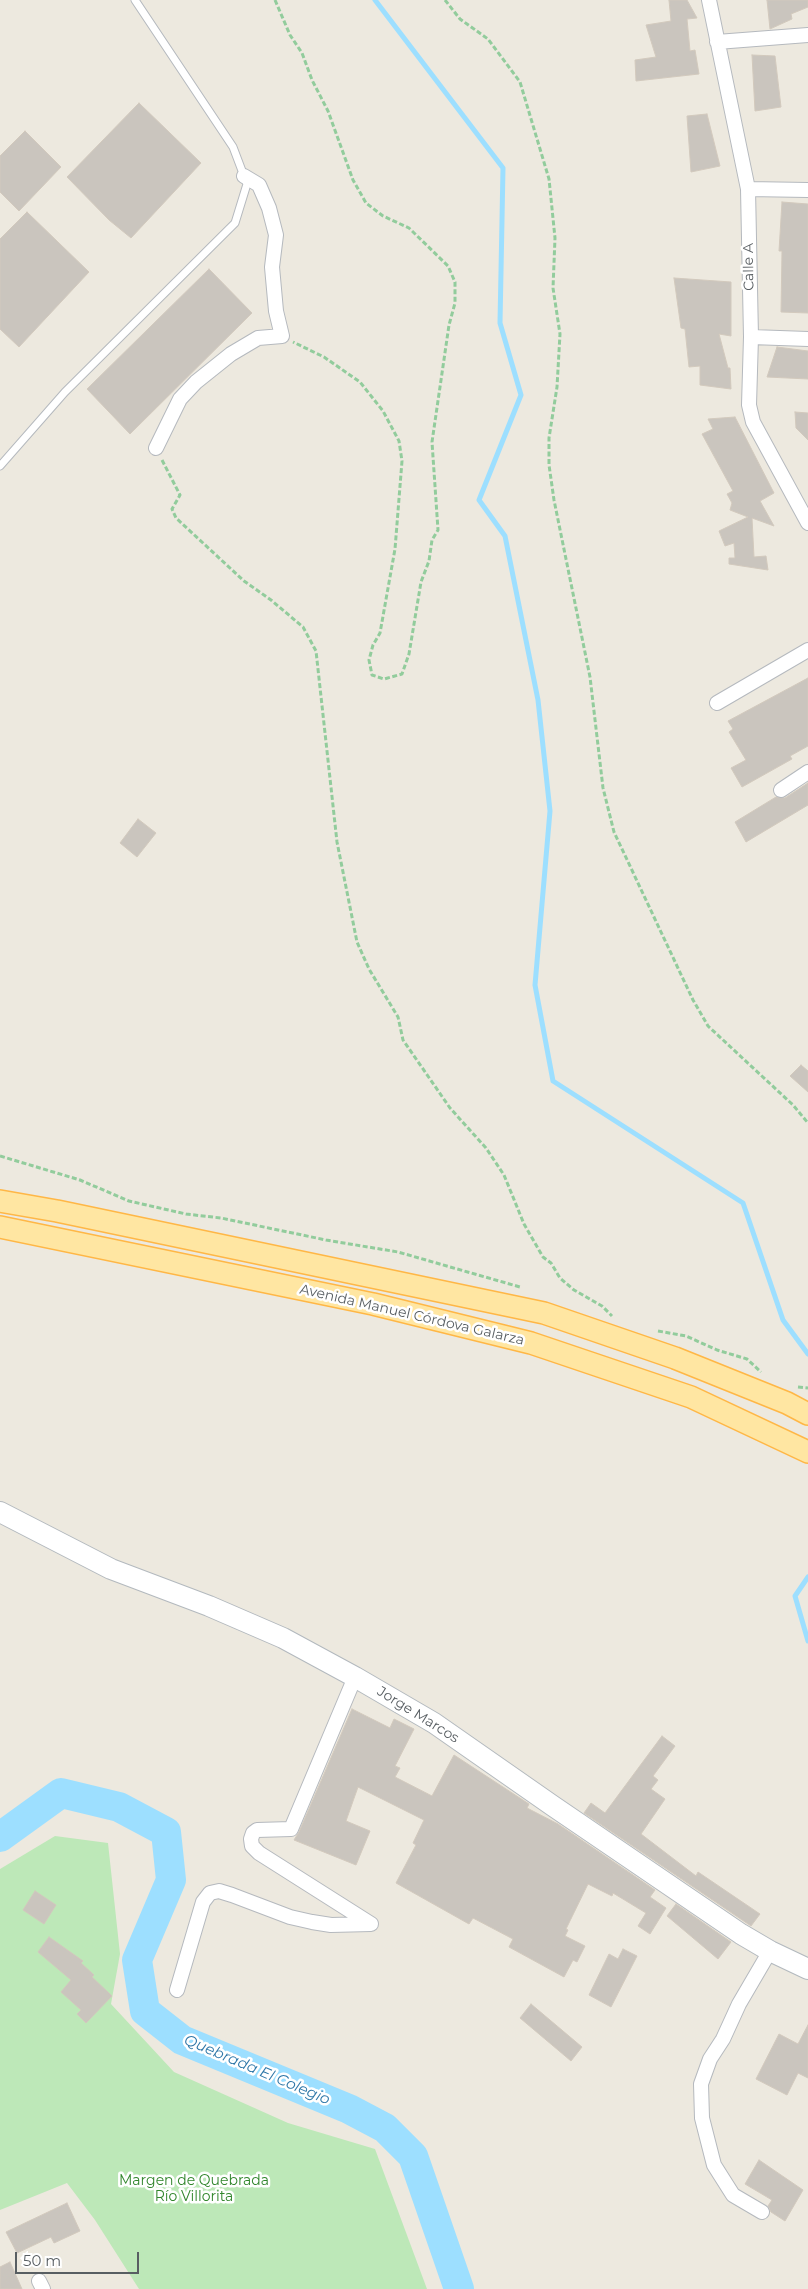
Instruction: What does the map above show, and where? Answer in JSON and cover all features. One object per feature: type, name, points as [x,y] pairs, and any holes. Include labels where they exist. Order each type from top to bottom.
[{"type":"main road","name":"Avenida Manuel Córdova Galarza","points":[[0,1201],[57,1211],[544,1314],[675,1358],[808,1414]]},
{"type":"main road","points":[[52,1238],[57,1211]]},
{"type":"main road","name":"Avenida Manuel Córdova Galarza","points":[[0,1226],[373,1304],[531,1343],[690,1397],[808,1452]]},
{"type":"main road","name":"Jorge Marcos","points":[[0,1512],[112,1569],[209,1606],[284,1638],[355,1677],[434,1723],[552,1806],[741,1934],[770,1951],[808,1968]]},
{"type":"street","name":"Calle A","points":[[709,0],[748,189],[751,336],[749,405],[753,422],[801,501],[808,524]]},
{"type":"street","points":[[718,42],[808,35]]},
{"type":"street","points":[[156,448],[180,399],[196,382],[231,354],[258,338],[282,336],[276,311],[272,267],[276,235],[269,208],[259,185],[244,176]]},
{"type":"street","points":[[748,189],[808,190]]},
{"type":"street","points":[[751,336],[808,338]]},
{"type":"street","points":[[717,703],[808,650]]},
{"type":"street","points":[[781,790],[808,772]]},
{"type":"street","points":[[177,1990],[203,1902],[210,1894],[219,1891],[290,1918],[331,1925],[371,1924],[259,1853],[252,1846],[251,1839],[253,1833],[257,1830],[290,1829],[355,1677]]},
{"type":"street","points":[[762,2212],[733,2195],[714,2165],[702,2118],[701,2084],[710,2059],[723,2040],[739,2004],[770,1951]]},
{"type":"lane","points":[[0,466],[65,392],[234,223],[247,184],[233,147],[135,0]]},
{"type":"path","points":[[275,0],[290,35],[302,53],[312,80],[328,111],[353,180],[366,203],[383,216],[409,228],[448,266],[455,282],[455,303],[449,325],[432,442],[438,530],[432,540],[429,561],[421,582],[409,654],[402,674],[384,679],[372,675],[369,660],[373,645],[380,633],[395,549],[402,471],[399,441],[383,411],[360,382],[324,357],[282,336]]},
{"type":"path","points":[[445,0],[460,19],[488,39],[520,82],[549,179],[555,238],[553,288],[560,334],[557,387],[549,438],[549,465],[554,500],[590,677],[603,788],[614,832],[693,1000],[708,1026],[793,1105],[808,1123]]},
{"type":"path","points":[[156,448],[180,494],[172,509],[176,518],[244,581],[304,627],[316,651],[337,842],[357,942],[369,969],[398,1017],[403,1040],[450,1108],[486,1148],[504,1175],[524,1224],[543,1257],[550,1263],[560,1278],[574,1290],[602,1306],[613,1317]]},
{"type":"path","points":[[0,1156],[80,1180],[129,1201],[186,1214],[222,1218],[326,1240],[398,1252],[522,1288]]},
{"type":"path","points":[[605,1315],[620,1320]]},
{"type":"path","points":[[653,1330],[686,1336],[718,1350],[747,1359],[766,1376]]},
{"type":"path","points":[[791,1387],[808,1388]]},
{"type":"green space","name":"Margen de Quebrada Río Villorita","points":[[55,1836],[108,1843],[120,1954],[111,2004],[174,2072],[288,2123],[375,2149],[427,2289],[139,2289],[95,2220],[67,2183],[0,2210],[0,1869]]},
{"type":"building","points":[[669,0],[687,0],[697,18],[687,19],[690,51],[695,50],[699,74],[636,81],[635,60],[656,57],[646,25],[671,21]]},
{"type":"building","points":[[767,0],[808,0],[808,7],[791,14],[792,19],[770,29]]},
{"type":"building","points":[[752,55],[775,56],[781,107],[755,111]]},
{"type":"building","points":[[139,103],[201,163],[131,238],[109,220],[67,177]]},
{"type":"building","points":[[707,114],[720,166],[691,172],[687,116]]},
{"type":"building","points":[[25,131],[61,167],[19,211],[0,192],[0,156]]},
{"type":"building","points":[[782,202],[808,204],[808,313],[781,312],[782,251],[779,251]]},
{"type":"building","points":[[27,212],[89,272],[19,347],[0,329],[0,239]]},
{"type":"building","points":[[209,269],[252,313],[130,434],[87,389]]},
{"type":"building","points":[[674,278],[731,282],[731,336],[719,334],[728,368],[730,368],[731,389],[700,385],[700,366],[689,367],[685,329],[681,328]]},
{"type":"building","points":[[777,347],[808,351],[808,379],[767,377]]},
{"type":"building","points":[[795,412],[808,413],[808,440],[796,428]]},
{"type":"building","points":[[735,417],[774,493],[760,501],[774,526],[752,518],[754,557],[766,556],[768,570],[729,564],[729,558],[735,558],[734,543],[725,546],[719,531],[748,517],[730,510],[732,503],[727,494],[733,491],[702,434],[713,429],[708,419]]},
{"type":"building","points":[[808,678],[808,746],[790,756],[792,759],[742,787],[731,768],[746,760],[729,732],[733,729],[728,721]]},
{"type":"building","points":[[808,783],[808,805],[746,842],[735,822],[776,797],[785,798]]},
{"type":"building","points":[[138,819],[156,833],[137,857],[120,843]]},
{"type":"building","points":[[801,1065],[808,1071],[808,1092],[790,1076]]},
{"type":"building","points":[[352,1709],[390,1728],[394,1719],[414,1729],[395,1766],[400,1768],[395,1777],[432,1796],[454,1755],[529,1804],[527,1808],[558,1824],[655,1890],[650,1897],[666,1908],[650,1934],[638,1926],[646,1913],[613,1893],[612,1896],[588,1884],[566,1929],[568,1930],[565,1936],[585,1946],[577,1962],[573,1960],[564,1977],[509,1947],[513,1939],[473,1918],[469,1924],[396,1883],[416,1845],[413,1843],[424,1820],[358,1787],[346,1821],[370,1831],[356,1865],[294,1840]]},
{"type":"building","points":[[662,1736],[675,1746],[653,1776],[658,1780],[651,1789],[665,1799],[641,1834],[696,1876],[698,1872],[760,1914],[751,1926],[584,1813],[591,1803],[605,1813]]},
{"type":"building","points":[[35,1891],[56,1905],[44,1924],[23,1910]]},
{"type":"building","points":[[676,1904],[731,1942],[718,1959],[667,1916]]},
{"type":"building","points":[[49,1937],[83,1961],[81,1963],[94,1975],[92,1977],[112,1996],[86,2023],[77,2014],[81,2010],[61,1992],[71,1980],[38,1952]]},
{"type":"building","points":[[623,1949],[637,1956],[611,2007],[589,1995],[609,1954],[618,1959]]},
{"type":"building","points":[[531,2004],[582,2047],[571,2061],[520,2018]]},
{"type":"building","points":[[808,2025],[808,2078],[798,2073],[787,2095],[756,2079],[779,2034],[798,2044]]},
{"type":"building","points":[[759,2160],[803,2190],[785,2221],[771,2212],[768,2206],[772,2200],[745,2184]]},
{"type":"building","points":[[67,2203],[80,2231],[54,2243],[51,2237],[17,2253],[6,2232]]},
{"type":"building","points":[[10,2262],[22,2289],[0,2289],[0,2267]]},
{"type":"waterway","points":[[375,0],[503,168],[500,323],[521,395],[479,500],[505,536],[538,700],[550,811],[535,985],[553,1081],[743,1203],[783,1320],[808,1354]]},
{"type":"waterway","points":[[808,1577],[795,1596],[808,1641]]},
{"type":"waterway","name":"Quebrada El Colegio","points":[[0,1837],[61,1793],[119,1807],[166,1832],[171,1880],[137,1960],[145,2011],[182,2040],[349,2109],[385,2128],[413,2156],[459,2289]]}]
